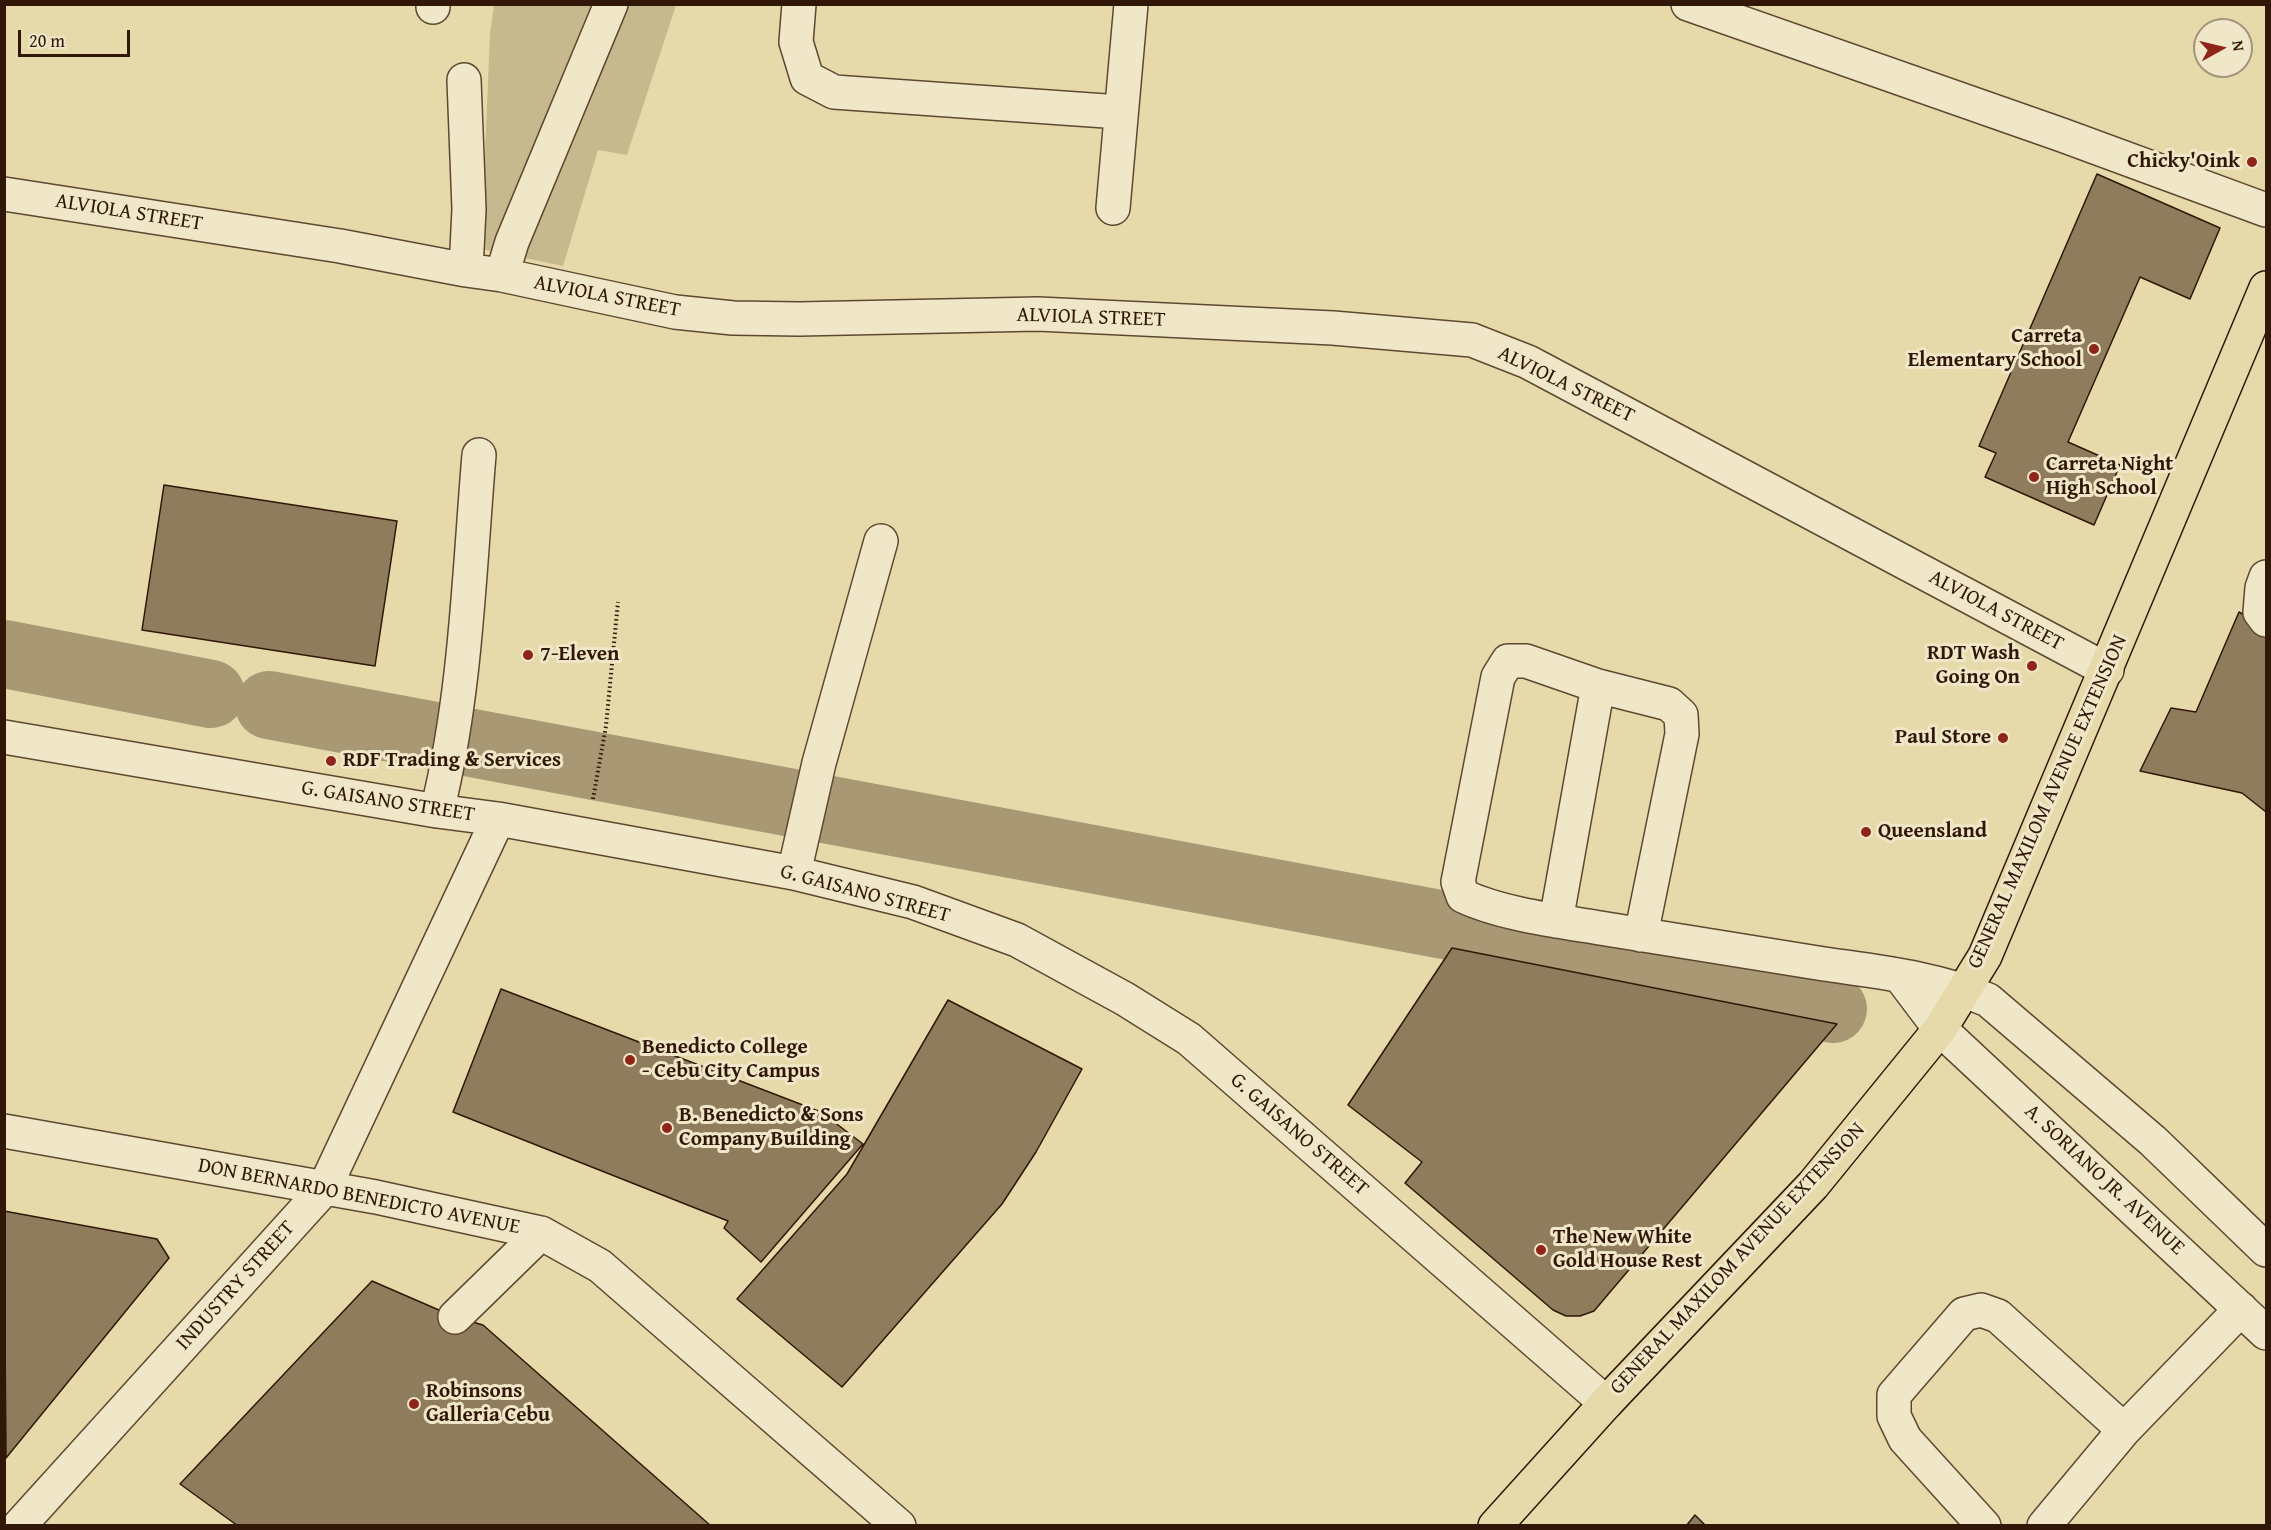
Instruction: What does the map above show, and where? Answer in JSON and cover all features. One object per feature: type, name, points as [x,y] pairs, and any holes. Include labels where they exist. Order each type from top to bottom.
[{"type":"main road","name":"GENERAL MAXILOM AVENUE EXTENSION","points":[[1495,1526],[1606,1403],[1813,1185],[1940,1029],[1965,990],[1985,956],[2266,288]]},
{"type":"street","points":[[502,275],[512,242],[611,4]]},
{"type":"street","points":[[799,4],[796,42],[807,78],[834,92],[1120,112]]},
{"type":"street","points":[[1113,208],[1131,4]]},
{"type":"street","points":[[1688,4],[1753,15],[2062,135],[2266,210]]},
{"type":"street","points":[[464,80],[469,209],[466,270]]},
{"type":"street","name":"ALVIOLA STREET","points":[[4,194],[340,246],[502,275],[675,312],[733,318],[799,320],[1038,314],[1332,328],[1472,340],[1528,362],[2107,670]]},
{"type":"street","points":[[437,811],[448,768],[456,719],[479,455]]},
{"type":"street","points":[[794,873],[819,763],[881,541]]},
{"type":"street","points":[[2266,577],[2262,588],[2260,612],[2266,620]]},
{"type":"street","points":[[1641,935],[1682,734],[1681,715],[1669,704],[1598,686],[1526,661],[1508,661],[1498,677],[1458,882],[1463,896],[1477,902],[1556,921],[1641,935],[1900,976],[1965,990],[1988,1000],[2127,1119],[2266,1250]]},
{"type":"street","points":[[1556,921],[1598,686]]},
{"type":"street","name":"G. GAISANO STREET","points":[[4,737],[437,811],[498,819],[794,873],[913,902],[1017,940],[1125,999],[1189,1039],[1606,1403]]},
{"type":"street","name":"INDUSTRY STREET","points":[[19,1526],[324,1189],[498,819]]},
{"type":"street","name":"A. SORIANO JR. AVENUE","points":[[1900,976],[1940,1029],[2266,1333]]},
{"type":"street","name":"DON BERNARDO BENEDICTO AVENUE","points":[[4,1131],[376,1197],[542,1233],[600,1266],[899,1526]]},
{"type":"street","points":[[455,1317],[542,1233]]},
{"type":"street","points":[[2044,1526],[2124,1430],[2241,1309]]},
{"type":"street","points":[[1984,1526],[1905,1439],[1894,1416],[1894,1395],[1964,1314],[1981,1310],[1998,1316],[2124,1430]]},
{"type":"path","points":[[594,795],[606,726],[618,602]]},
{"type":"shaded area","points":[[494,5],[676,5],[627,155],[598,150],[563,266],[481,249],[490,34]]},
{"type":"building","name":"Carreta Elementary School","points":[[2097,174],[2220,228],[2190,299],[2140,277],[2068,442],[2120,465],[2094,525],[1985,477],[1996,453],[1979,446]]},
{"type":"building","points":[[164,485],[397,521],[375,666],[142,630]]},
{"type":"building","points":[[2239,612],[2266,628],[2266,812],[2242,793],[2140,771],[2171,708],[2196,712]]},
{"type":"building","points":[[1452,948],[1837,1024],[1594,1311],[1580,1316],[1566,1316],[1553,1310],[1405,1183],[1422,1162],[1348,1105]]},
{"type":"building","name":"B. Benedicto & Sons Company Building","points":[[501,989],[821,1112],[863,1144],[761,1262],[724,1228],[728,1221],[453,1112]]},
{"type":"building","points":[[948,1000],[1082,1069],[1036,1152],[1002,1204],[842,1387],[737,1299],[847,1174]]},
{"type":"building","points":[[4,1211],[157,1239],[169,1258],[6,1458]]},
{"type":"building","name":"Robinsons Galleria Cebu","points":[[372,1281],[455,1317],[483,1325],[711,1526],[238,1526],[180,1484]]},
{"type":"building","points":[[1695,1515],[1706,1526],[1686,1526]]},
{"type":"waterway","points":[[4,654],[211,694]]},
{"type":"waterway","points":[[269,705],[1765,985],[1833,1009]]},
{"type":"place","name":"Chicky'Oink","points":[[2252,162]]},
{"type":"place","name":"Carreta Elementary School","points":[[2094,349]]},
{"type":"place","name":"Carreta Night High School","points":[[2034,477]]},
{"type":"place","name":"7-Eleven","points":[[528,655]]},
{"type":"place","name":"RDT Wash Going On","points":[[2032,666]]},
{"type":"place","name":"Paul Store","points":[[2003,738]]},
{"type":"place","name":"RDF Trading & Services","points":[[331,761]]},
{"type":"place","name":"Queensland","points":[[1866,832]]},
{"type":"place","name":"Benedicto College - Cebu City Campus","points":[[630,1060]]},
{"type":"place","name":"B. Benedicto & Sons Company Building","points":[[667,1128]]},
{"type":"place","name":"The New White Gold House Rest","points":[[1541,1250]]},
{"type":"place","name":"Robinsons Galleria Cebu","points":[[414,1404]]}]
